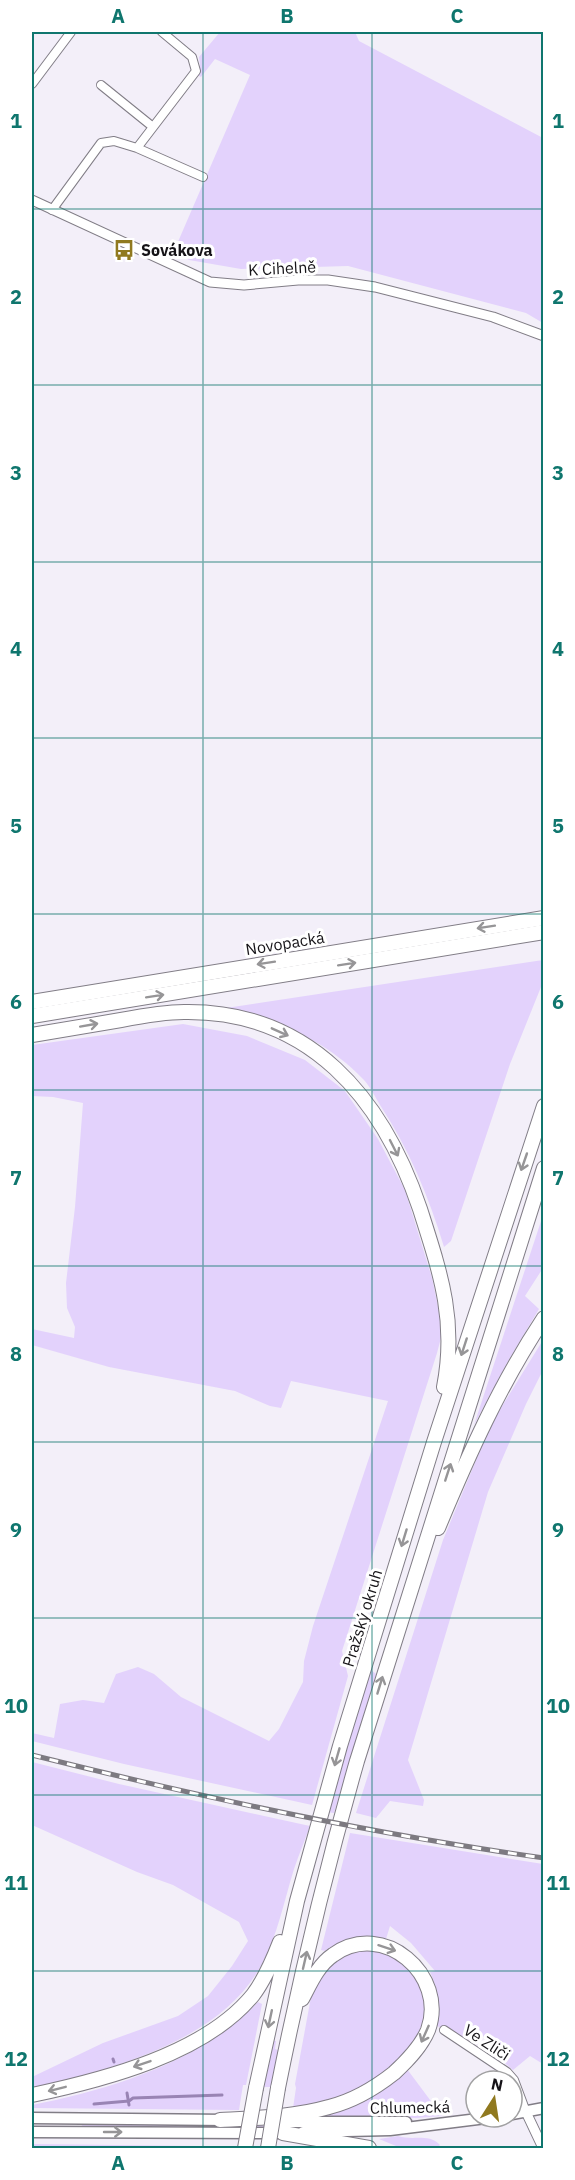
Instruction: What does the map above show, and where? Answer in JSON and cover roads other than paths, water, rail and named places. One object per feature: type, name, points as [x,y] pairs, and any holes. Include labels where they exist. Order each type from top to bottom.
[{"type":"highway","name":"Novopacká","points":[[32,1002],[543,918]]},
{"type":"highway","name":"Novopacká","points":[[32,1016],[543,932]]},
{"type":"highway","points":[[32,1035],[160,1013],[212,1013],[262,1025],[286,1035],[306,1045],[346,1078],[364,1098],[383,1126],[395,1150],[414,1192],[441,1278],[450,1330],[447,1372],[434,1442]]},
{"type":"highway","name":"Pražský okruh","points":[[245,2148],[297,1901],[343,1735],[434,1442],[543,1106]]},
{"type":"highway","points":[[268,2148],[292,2017],[334,1840],[379,1686],[543,1168]]},
{"type":"highway","points":[[405,1608],[487,1417],[505,1381],[543,1318]]},
{"type":"highway","points":[[32,2095],[137,2066],[186,2046],[217,2027],[244,2004],[259,1986],[297,1901]]},
{"type":"highway","points":[[220,2120],[274,2117],[307,2112],[338,2104],[365,2092],[397,2070],[423,2041],[431,2019],[431,1999],[424,1978],[408,1958],[382,1946],[360,1944],[339,1951],[327,1960],[308,1986],[292,2017]]},
{"type":"highway","points":[[283,2133],[369,2148]]},
{"type":"main road","points":[[526,2112],[543,2108]]},
{"type":"main road","name":"Chlumecká","points":[[32,2118],[311,2123],[464,2121]]},
{"type":"main road","name":"Chlumecká","points":[[32,2132],[283,2133],[390,2130],[464,2121]]},
{"type":"street","points":[[32,84],[71,32]]},
{"type":"street","points":[[137,148],[196,71],[192,57],[165,32]]},
{"type":"street","points":[[100,85],[153,127]]},
{"type":"street","points":[[52,210],[101,143],[114,141],[137,148],[203,177]]},
{"type":"street","name":"K Cihelně","points":[[32,200],[210,282],[244,285],[328,280],[375,287],[494,317],[543,336]]},
{"type":"street","name":"Ve Zliči","points":[[444,2030],[507,2072],[514,2080],[526,2112]]},
{"type":"street","points":[[526,2112],[543,2148]]},
{"type":"waterway","points":[[127,2093],[129,2105]]},
{"type":"waterway","points":[[94,2104],[129,2101],[133,2098],[222,2095]]},
{"type":"railway","points":[[32,1755],[350,1826],[544,1858]]},
{"type":"place","name":"Sovákova","points":[[124,250]]}]
